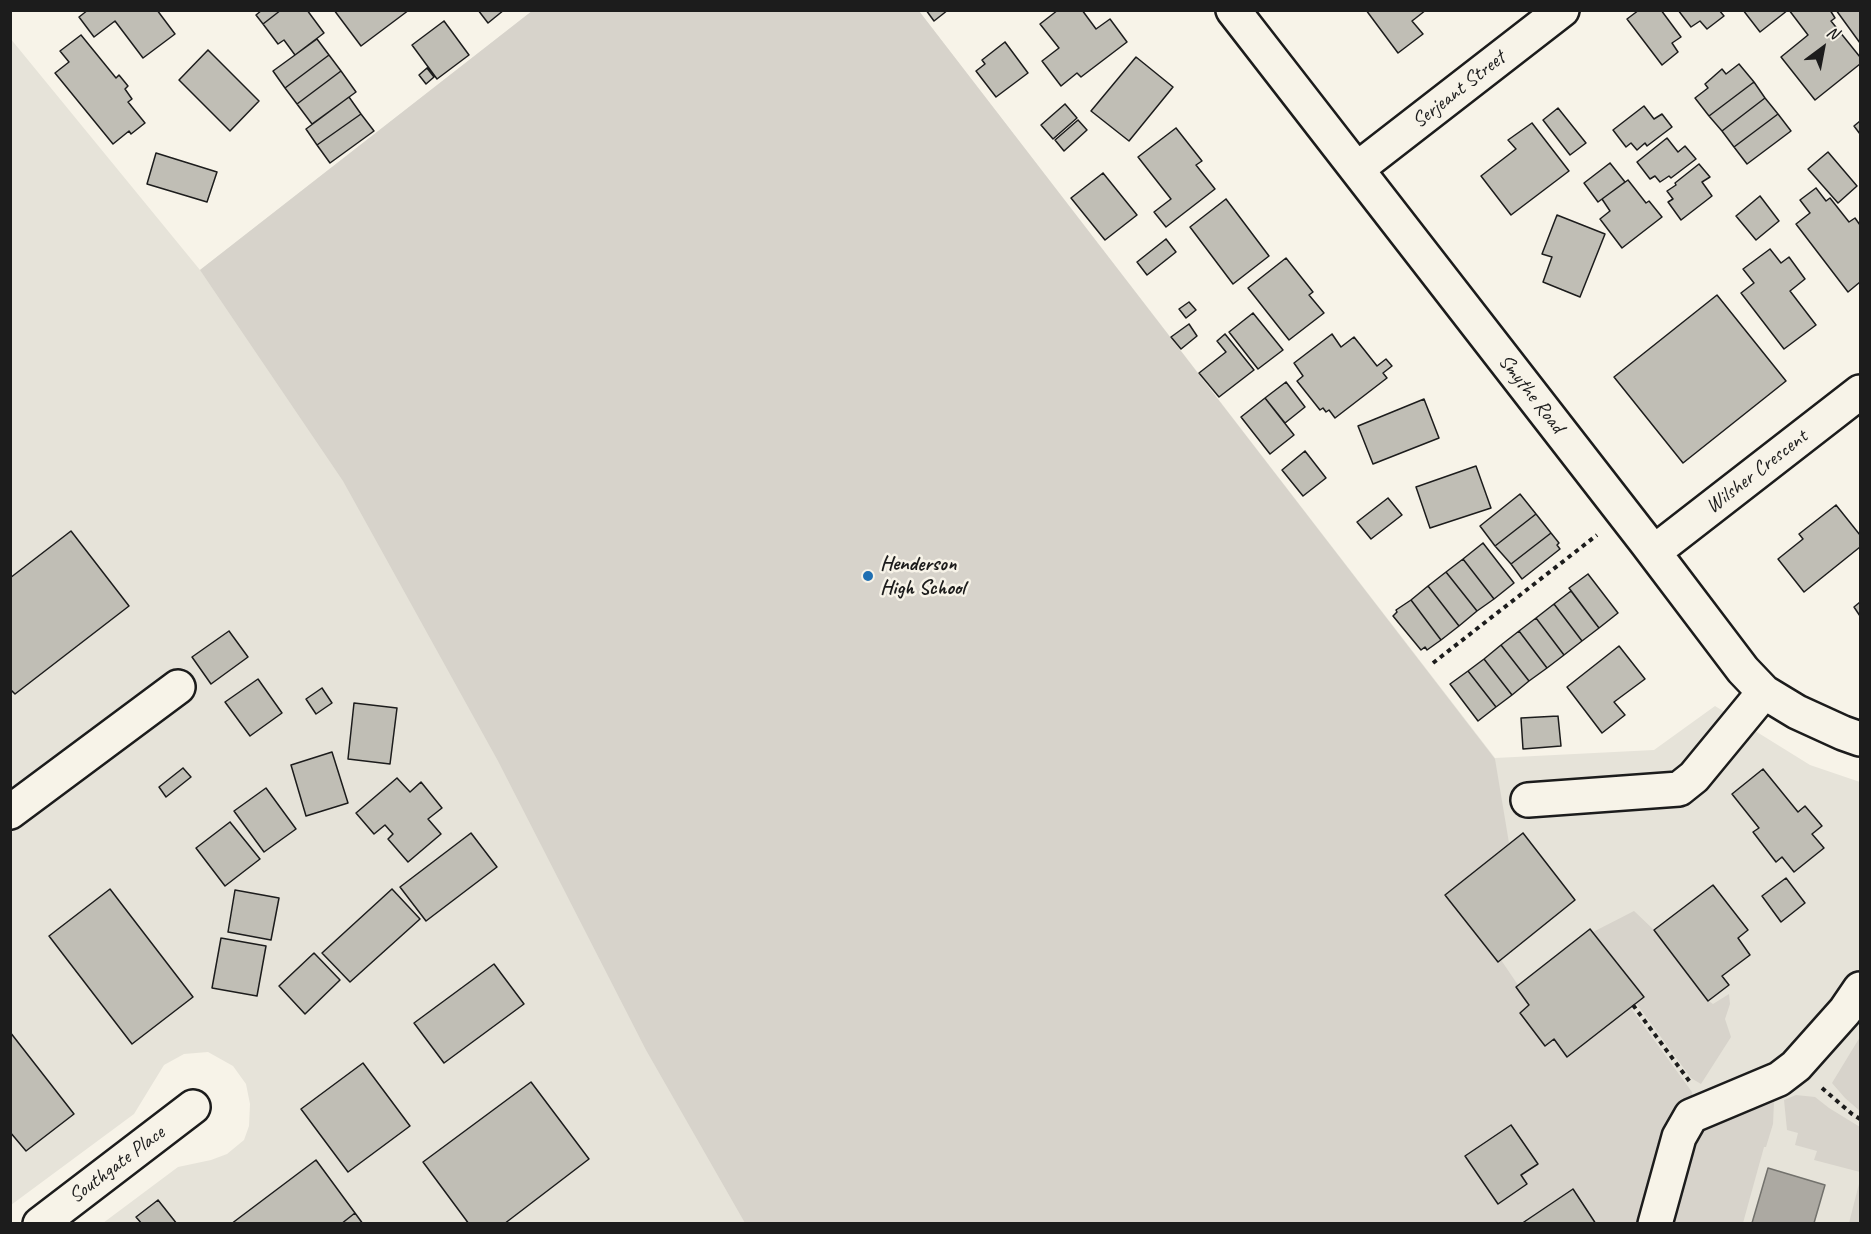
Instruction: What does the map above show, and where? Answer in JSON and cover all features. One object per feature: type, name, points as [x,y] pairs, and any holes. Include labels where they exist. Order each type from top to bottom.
[{"type":"street","name":"Smythe Road","points":[[1233,10],[1743,670],[1764,692],[1797,712],[1860,739]]},
{"type":"street","name":"Serjeant Street","points":[[1357,169],[1562,10]]},
{"type":"street","name":"Wilsher Crescent","points":[[1654,552],[1860,392]]},
{"type":"street","points":[[10,812],[178,687]]},
{"type":"street","points":[[1528,800],[1678,789],[1694,777],[1764,692]]},
{"type":"street","points":[[1655,1224],[1678,1137],[1691,1116],[1779,1079],[1796,1066],[1845,1011],[1860,989]]},
{"type":"street","name":"Southgate Place","points":[[40,1224],[193,1107]]},
{"type":"path","points":[[1433,663],[1603,531]]},
{"type":"path","points":[[1633,1005],[1694,1088]]},
{"type":"path","points":[[1796,1066],[1860,1119]]},
{"type":"shaded area","name":"Henderson High School","points":[[532,11],[919,11],[1495,758],[1654,750],[1715,706],[1810,765],[1860,782],[1860,1223],[103,1223],[178,1167],[227,1154],[244,1140],[249,1126],[250,1104],[246,1084],[233,1066],[208,1052],[184,1054],[164,1065],[134,1114],[11,1205],[10,38],[200,270]]},
{"type":"shaded area","name":"Henderson High School","points":[[532,11],[919,11],[1495,759],[1509,843],[1445,895],[1498,962],[1501,960],[1518,985],[1516,988],[1529,1005],[1520,1013],[1545,1045],[1554,1039],[1567,1056],[1630,1007],[1692,1092],[1693,1100],[1681,1102],[1670,1119],[1643,1223],[1597,1223],[1572,1189],[1521,1224],[745,1223],[646,1050],[498,761],[343,481],[200,270]]},
{"type":"shaded area","points":[[1634,911],[1654,930],[1706,999],[1713,1004],[1729,994],[1730,1004],[1725,1019],[1731,1037],[1701,1084],[1691,1078],[1636,1003],[1644,996],[1593,932]]},
{"type":"shaded area","points":[[1860,1037],[1860,1111],[1832,1083]]},
{"type":"shaded area","points":[[1796,1095],[1815,1097],[1860,1127],[1860,1172],[1814,1160],[1817,1151],[1795,1145],[1798,1133],[1787,1130],[1784,1100]]},
{"type":"shaded area","points":[[1774,1102],[1773,1124],[1766,1147],[1764,1147],[1743,1223],[1673,1224],[1700,1128],[1704,1129]]},
{"type":"shaded area","points":[[1768,1168],[1825,1185],[1814,1223],[1752,1223]]},
{"type":"shaded area","points":[[1860,1180],[1860,1223],[1849,1223]]},
{"type":"building","points":[[88,10],[157,10],[175,34],[143,58],[115,21],[94,37],[79,17]]},
{"type":"building","points":[[262,10],[281,10],[263,24],[256,15]]},
{"type":"building","points":[[281,10],[307,10],[324,33],[295,55],[284,40],[278,44],[263,24]]},
{"type":"building","points":[[334,10],[409,10],[361,46]]},
{"type":"building","points":[[478,10],[504,10],[488,23]]},
{"type":"building","points":[[926,10],[948,10],[934,21]]},
{"type":"building","points":[[1058,10],[1082,10],[1096,29],[1110,19],[1127,42],[1081,77],[1077,73],[1061,86],[1042,61],[1059,48],[1040,24]]},
{"type":"building","points":[[1366,10],[1426,10],[1412,21],[1423,34],[1398,53]]},
{"type":"building","points":[[1639,10],[1661,10],[1681,37],[1672,43],[1678,52],[1662,65],[1627,19]]},
{"type":"building","points":[[1678,10],[1719,10],[1724,16],[1707,29],[1700,21],[1691,27]]},
{"type":"building","points":[[1743,10],[1788,10],[1760,32]]},
{"type":"building","points":[[1789,10],[1830,10],[1835,18],[1831,21],[1860,57],[1860,64],[1815,100],[1781,57],[1808,35]]},
{"type":"building","points":[[1836,10],[1860,10],[1860,43]]},
{"type":"building","points":[[444,21],[469,55],[437,79],[412,45]]},
{"type":"building","points":[[81,35],[116,78],[119,75],[128,86],[125,89],[132,99],[128,102],[145,123],[131,134],[129,131],[113,144],[55,73],[69,62],[60,51]]},
{"type":"building","points":[[317,39],[329,55],[285,88],[273,71]]},
{"type":"building","points":[[1005,42],[1028,73],[996,97],[976,71],[985,64],[982,60]]},
{"type":"building","points":[[208,50],[259,101],[230,131],[179,80]]},
{"type":"building","points":[[329,55],[341,71],[297,104],[285,88]]},
{"type":"building","points":[[1136,57],[1173,87],[1129,141],[1091,111]]},
{"type":"building","points":[[1739,64],[1754,82],[1709,116],[1695,98],[1708,88],[1705,84],[1722,69],[1726,74]]},
{"type":"building","points":[[427,68],[434,77],[426,84],[419,75]]},
{"type":"building","points":[[341,71],[356,92],[312,124],[297,104]]},
{"type":"building","points":[[1754,82],[1765,98],[1722,131],[1709,116]]},
{"type":"building","points":[[349,97],[361,114],[317,145],[306,129]]},
{"type":"building","points":[[1765,98],[1778,114],[1734,147],[1722,131]]},
{"type":"building","points":[[1065,104],[1077,118],[1053,139],[1041,125]]},
{"type":"building","points":[[1644,106],[1654,119],[1662,114],[1672,127],[1647,146],[1645,143],[1637,150],[1631,143],[1626,147],[1613,130]]},
{"type":"building","points":[[1558,108],[1586,143],[1570,155],[1543,120]]},
{"type":"building","points":[[361,114],[374,131],[330,163],[317,145]]},
{"type":"building","points":[[1778,114],[1791,131],[1747,164],[1734,147]]},
{"type":"building","points":[[1078,120],[1087,130],[1064,151],[1055,140]]},
{"type":"building","points":[[1860,121],[1860,134],[1854,126]]},
{"type":"building","points":[[1532,123],[1569,171],[1511,215],[1481,176],[1516,149],[1508,140]]},
{"type":"building","points":[[1176,128],[1202,161],[1196,165],[1215,189],[1166,227],[1154,212],[1171,199],[1138,157]]},
{"type":"building","points":[[1667,138],[1678,152],[1685,146],[1696,159],[1671,178],[1669,176],[1660,182],[1655,176],[1650,179],[1637,162]]},
{"type":"building","points":[[1828,152],[1857,186],[1838,203],[1808,169]]},
{"type":"building","points":[[156,153],[217,172],[207,202],[147,184]]},
{"type":"building","points":[[1610,163],[1625,182],[1598,202],[1584,183]]},
{"type":"building","points":[[1699,164],[1710,177],[1702,182],[1712,196],[1681,220],[1668,202],[1673,199],[1667,191]]},
{"type":"building","points":[[1103,173],[1137,215],[1105,240],[1071,198]]},
{"type":"building","points":[[1628,180],[1646,203],[1649,201],[1662,217],[1622,248],[1600,219],[1610,211],[1602,199]]},
{"type":"building","points":[[1816,188],[1826,201],[1830,198],[1849,222],[1855,218],[1860,225],[1860,282],[1848,292],[1796,224],[1810,213],[1800,200]]},
{"type":"building","points":[[1760,196],[1779,221],[1756,240],[1736,216]]},
{"type":"building","points":[[1226,199],[1269,256],[1233,284],[1190,227]]},
{"type":"building","points":[[1557,215],[1605,234],[1580,297],[1543,282],[1552,257],[1542,254]]},
{"type":"building","points":[[1166,239],[1176,252],[1147,275],[1137,262]]},
{"type":"building","points":[[1770,249],[1781,263],[1789,257],[1805,279],[1790,291],[1816,325],[1784,349],[1741,293],[1754,283],[1743,269]]},
{"type":"building","points":[[1286,258],[1313,292],[1309,295],[1324,313],[1289,340],[1248,288]]},
{"type":"building","points":[[1717,295],[1786,381],[1683,463],[1614,377]]},
{"type":"building","points":[[1189,302],[1196,310],[1186,318],[1179,309]]},
{"type":"building","points":[[1253,313],[1283,350],[1258,369],[1229,332]]},
{"type":"building","points":[[1189,324],[1197,336],[1181,349],[1171,337]]},
{"type":"building","points":[[1225,334],[1254,370],[1219,397],[1199,373],[1226,352],[1217,341]]},
{"type":"building","points":[[1332,334],[1341,347],[1354,337],[1377,366],[1386,359],[1392,366],[1383,373],[1387,378],[1335,418],[1329,410],[1326,412],[1323,408],[1320,410],[1297,381],[1303,376],[1294,363]]},
{"type":"building","points":[[1286,382],[1305,407],[1285,423],[1265,398]]},
{"type":"building","points":[[1265,398],[1294,435],[1270,454],[1241,417]]},
{"type":"building","points":[[1424,399],[1439,438],[1373,464],[1358,426]]},
{"type":"building","points":[[1305,451],[1326,478],[1303,496],[1282,470]]},
{"type":"building","points":[[1476,466],[1491,508],[1430,528],[1416,487]]},
{"type":"building","points":[[1520,494],[1536,514],[1495,546],[1480,526]]},
{"type":"building","points":[[1388,498],[1402,515],[1371,539],[1357,522]]},
{"type":"building","points":[[1836,505],[1860,535],[1860,547],[1804,592],[1778,559],[1803,539],[1799,534]]},
{"type":"building","points":[[1536,514],[1551,533],[1511,564],[1495,546]]},
{"type":"building","points":[[71,531],[129,606],[15,694],[10,689],[10,578]]},
{"type":"building","points":[[1551,533],[1559,543],[1557,545],[1560,549],[1522,579],[1511,564]]},
{"type":"building","points":[[1483,543],[1514,583],[1494,599],[1463,559]]},
{"type":"building","points":[[1463,559],[1494,599],[1477,611],[1446,572]]},
{"type":"building","points":[[1446,572],[1477,611],[1459,626],[1428,586]]},
{"type":"building","points":[[1588,574],[1618,613],[1599,628],[1569,588]]},
{"type":"building","points":[[1428,586],[1459,626],[1441,640],[1411,600]]},
{"type":"building","points":[[1571,591],[1599,628],[1582,641],[1554,604]]},
{"type":"building","points":[[1411,600],[1441,640],[1427,650],[1425,647],[1421,650],[1393,616],[1396,610]]},
{"type":"building","points":[[1860,602],[1860,616],[1854,607]]},
{"type":"building","points":[[1554,604],[1582,641],[1564,655],[1536,618]]},
{"type":"building","points":[[1536,618],[1564,655],[1547,668],[1519,631]]},
{"type":"building","points":[[229,631],[248,657],[211,684],[192,657]]},
{"type":"building","points":[[1519,631],[1547,668],[1529,681],[1501,645]]},
{"type":"building","points":[[1501,645],[1529,681],[1512,695],[1484,659]]},
{"type":"building","points":[[1619,646],[1645,679],[1614,702],[1625,715],[1602,733],[1567,687]]},
{"type":"building","points":[[1484,659],[1512,695],[1496,707],[1468,671]]},
{"type":"building","points":[[1468,671],[1496,707],[1478,721],[1450,684]]},
{"type":"building","points":[[258,679],[282,713],[250,736],[225,702]]},
{"type":"building","points":[[322,688],[332,703],[316,714],[306,699]]},
{"type":"building","points":[[354,703],[397,708],[390,764],[348,759]]},
{"type":"building","points":[[1558,716],[1561,746],[1523,749],[1521,718]]},
{"type":"building","points":[[332,752],[348,803],[306,816],[291,765]]},
{"type":"building","points":[[183,768],[191,777],[166,797],[159,787]]},
{"type":"building","points":[[1763,769],[1798,812],[1805,806],[1822,826],[1812,834],[1824,848],[1794,872],[1782,857],[1776,862],[1753,832],[1759,828],[1732,794]]},
{"type":"building","points":[[397,778],[410,792],[421,782],[442,808],[428,819],[441,834],[408,862],[388,839],[393,834],[385,825],[374,834],[356,813]]},
{"type":"building","points":[[266,788],[296,829],[264,852],[234,811]]},
{"type":"building","points":[[230,822],[260,859],[225,886],[196,848]]},
{"type":"building","points":[[471,833],[497,867],[426,921],[400,887]]},
{"type":"building","points":[[1523,833],[1575,900],[1498,962],[1445,895]]},
{"type":"building","points":[[1786,878],[1805,903],[1781,922],[1762,896]]},
{"type":"building","points":[[1713,885],[1748,930],[1738,938],[1750,955],[1722,976],[1729,985],[1708,1001],[1654,930]]},
{"type":"building","points":[[110,889],[193,997],[132,1044],[49,936]]},
{"type":"building","points":[[392,889],[420,919],[350,982],[322,953]]},
{"type":"building","points":[[235,890],[279,898],[271,940],[228,932]]},
{"type":"building","points":[[1590,929],[1644,997],[1567,1057],[1554,1039],[1545,1046],[1520,1013],[1529,1005],[1516,987]]},
{"type":"building","points":[[221,938],[266,946],[257,996],[212,988]]},
{"type":"building","points":[[314,953],[340,980],[305,1014],[279,986]]},
{"type":"building","points":[[494,964],[524,1004],[444,1063],[414,1023]]},
{"type":"building","points":[[10,1032],[74,1114],[26,1151],[10,1132]]},
{"type":"building","points":[[363,1063],[410,1126],[348,1172],[301,1109]]},
{"type":"building","points":[[531,1082],[589,1159],[504,1224],[469,1224],[423,1162]]},
{"type":"building","points":[[1511,1125],[1538,1164],[1521,1175],[1527,1184],[1498,1204],[1465,1156]]},
{"type":"building","points":[[316,1160],[355,1213],[341,1224],[231,1224]]},
{"type":"building","points":[[1573,1189],[1596,1224],[1521,1224]]},
{"type":"building","points":[[158,1200],[177,1224],[142,1224],[136,1217]]},
{"type":"building","points":[[355,1213],[363,1224],[341,1224]]},
{"type":"place","name":"Henderson High School","points":[[868,576]]}]
